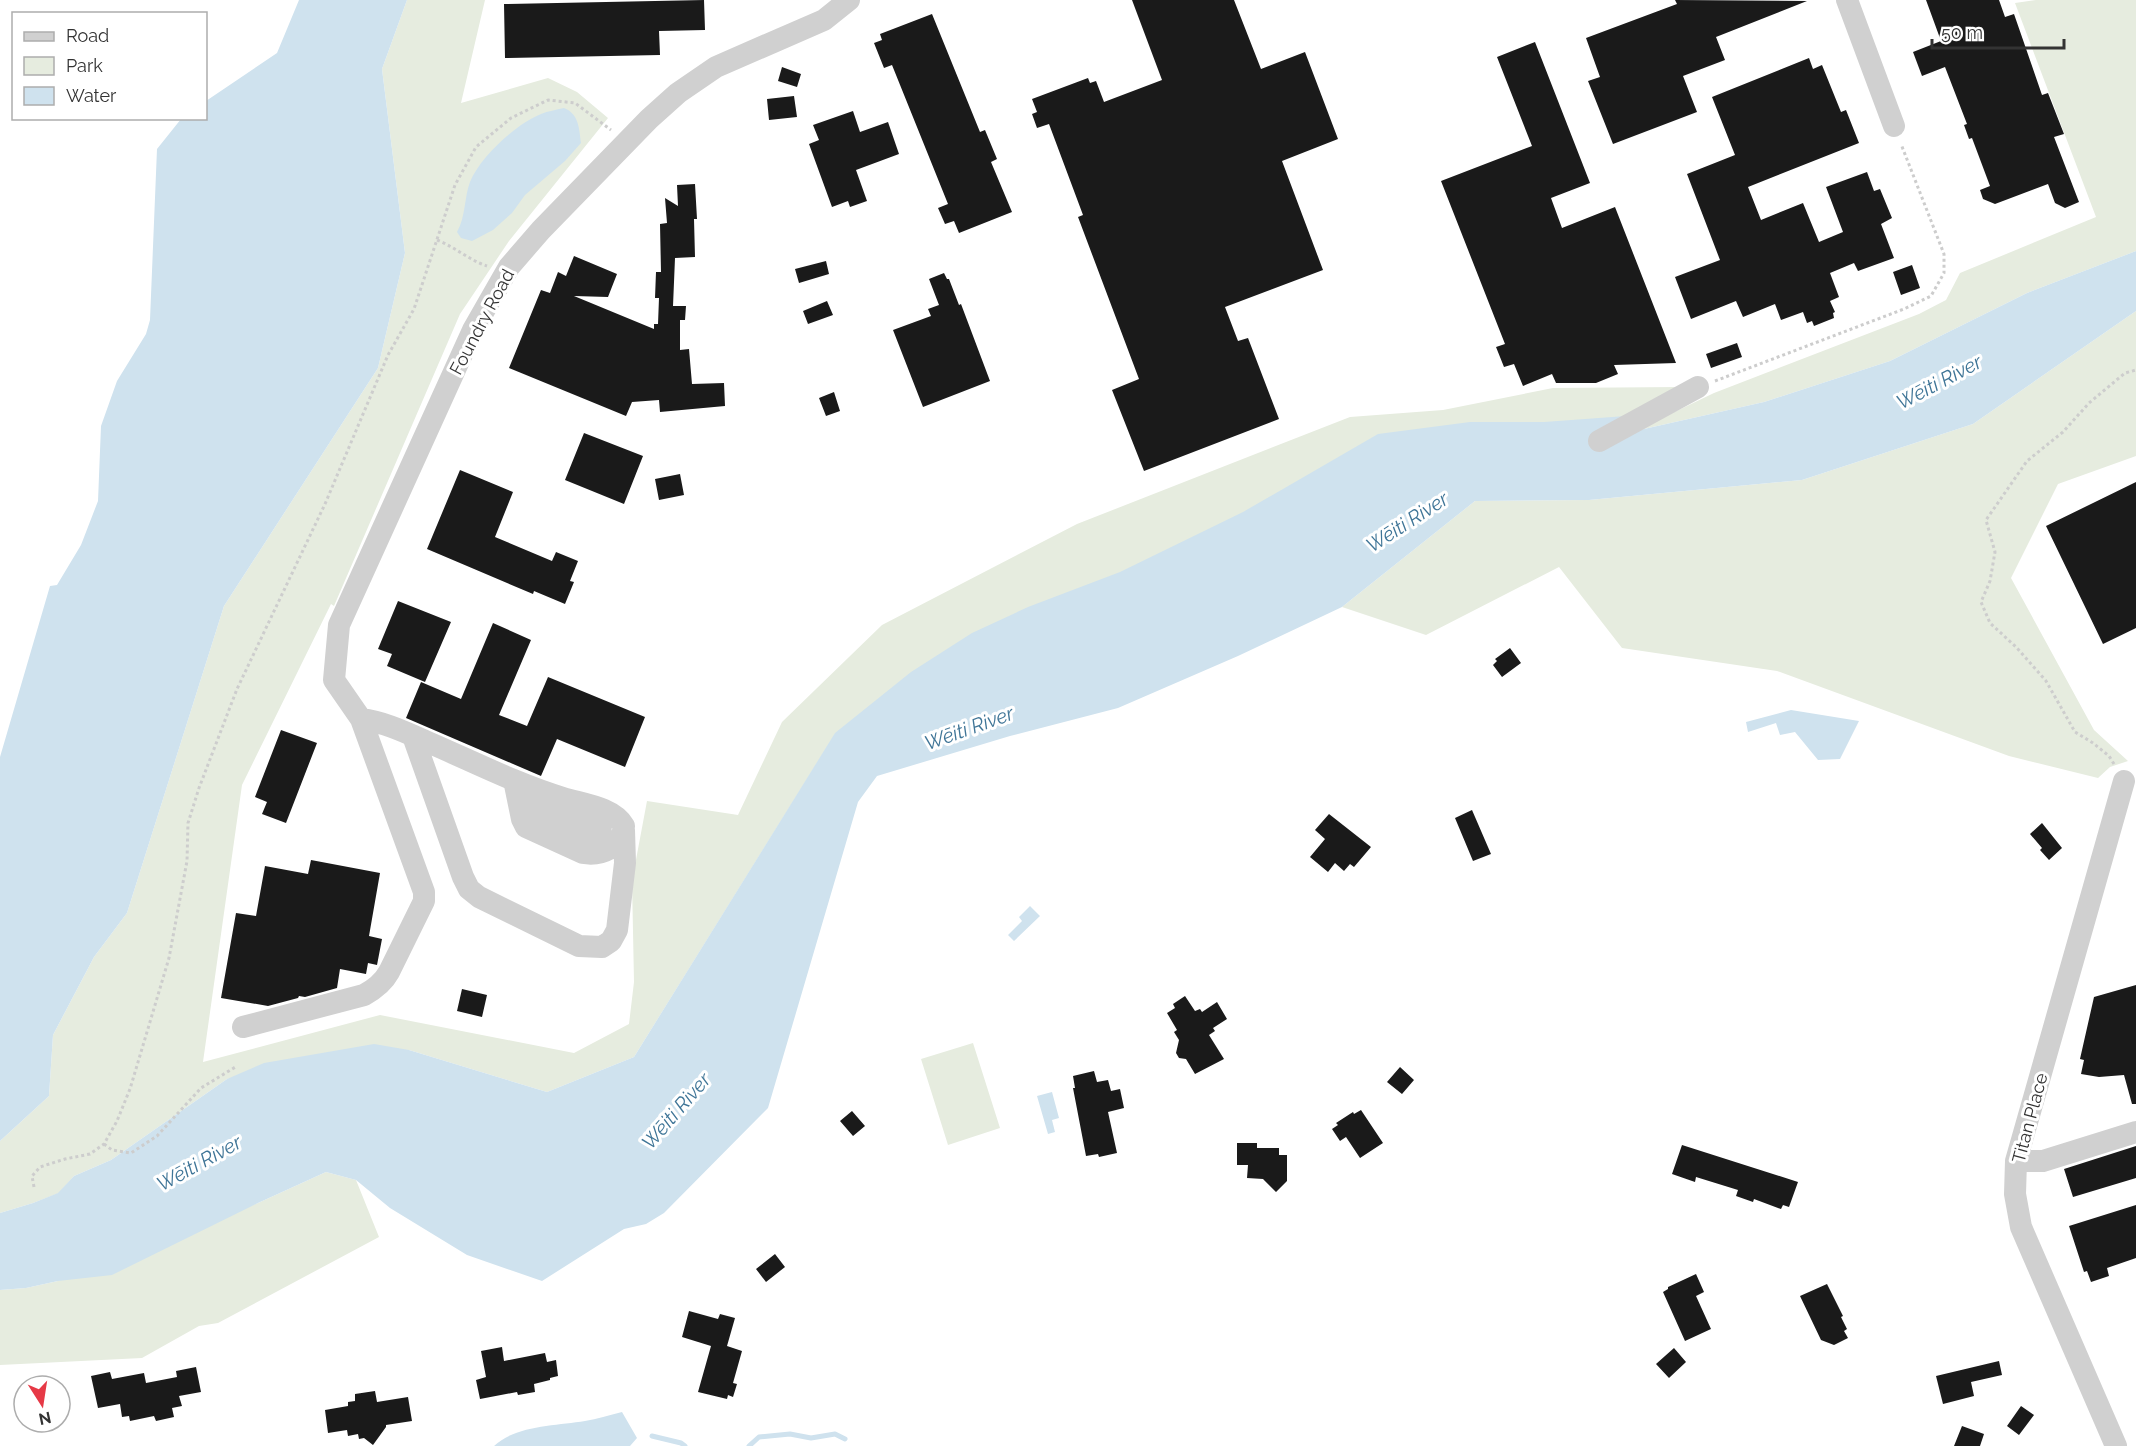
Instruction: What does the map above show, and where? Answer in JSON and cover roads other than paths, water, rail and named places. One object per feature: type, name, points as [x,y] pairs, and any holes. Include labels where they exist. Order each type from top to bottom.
[{"type":"street","name":"Foundry Road","points":[[360,719],[334,680],[339,625],[473,330],[509,267],[541,230],[678,93],[716,68],[824,20],[849,0]]},
{"type":"street","points":[[1847,0],[1894,126]]},
{"type":"street","points":[[1599,441],[1698,387]]},
{"type":"street","points":[[360,719],[382,723],[413,736],[514,780],[616,816],[623,824],[625,863],[617,930],[611,941],[602,947],[579,946],[479,897],[469,889],[413,736]]},
{"type":"street","points":[[243,1027],[364,995],[375,989],[384,982],[424,901],[423,892],[360,719]]},
{"type":"street","points":[[514,780],[522,819],[526,827],[583,853],[597,854],[608,851],[617,843],[624,830]]},
{"type":"street","name":"Titan Place","points":[[2116,1446],[2021,1227],[2015,1194],[2016,1161],[2124,781]]},
{"type":"street","points":[[2016,1161],[2043,1161],[2136,1132]]},
{"type":"water","points":[[299,0],[407,0],[382,69],[405,253],[378,368],[224,606],[127,913],[94,957],[53,1035],[49,1096],[0,1141],[0,757],[50,586],[57,585],[81,545],[98,501],[101,426],[117,381],[146,334],[150,320],[157,149],[180,120],[207,120],[207,100],[277,53]]},
{"type":"water","points":[[564,108],[575,118],[581,143],[565,161],[525,195],[512,213],[493,230],[472,241],[461,238],[457,232],[462,220],[468,188],[482,162],[500,142],[521,125],[541,114]]},
{"type":"water","name":"Wēiti River","points":[[2136,251],[2136,311],[1973,424],[1802,480],[1589,500],[1475,501],[1342,607],[1238,656],[1118,708],[1010,736],[877,776],[858,802],[768,1108],[664,1213],[646,1224],[624,1229],[542,1281],[467,1255],[390,1208],[356,1180],[326,1172],[112,1275],[0,1290],[0,1213],[58,1193],[74,1176],[111,1160],[227,1079],[264,1063],[374,1044],[409,1050],[547,1092],[634,1057],[835,733],[911,672],[972,633],[1028,607],[1120,572],[1243,512],[1378,434],[1470,422],[1544,422],[1626,416],[1635,431],[1764,402],[1890,361],[2027,293]]},
{"type":"water","points":[[1791,710],[1859,721],[1840,759],[1818,760],[1795,732],[1780,735],[1776,723],[1748,732],[1746,722]]},
{"type":"water","points":[[1030,906],[1040,916],[1014,941],[1008,935],[1022,921],[1019,917]]},
{"type":"water","points":[[1052,1092],[1059,1118],[1052,1120],[1055,1132],[1048,1134],[1037,1096]]},
{"type":"water","points":[[622,1412],[637,1438],[630,1446],[494,1446],[503,1439],[525,1430],[590,1420]]},
{"type":"waterway","points":[[749,1446],[759,1437],[790,1434],[811,1438],[835,1434],[845,1439]]},
{"type":"waterway","points":[[652,1436],[685,1446]]}]
